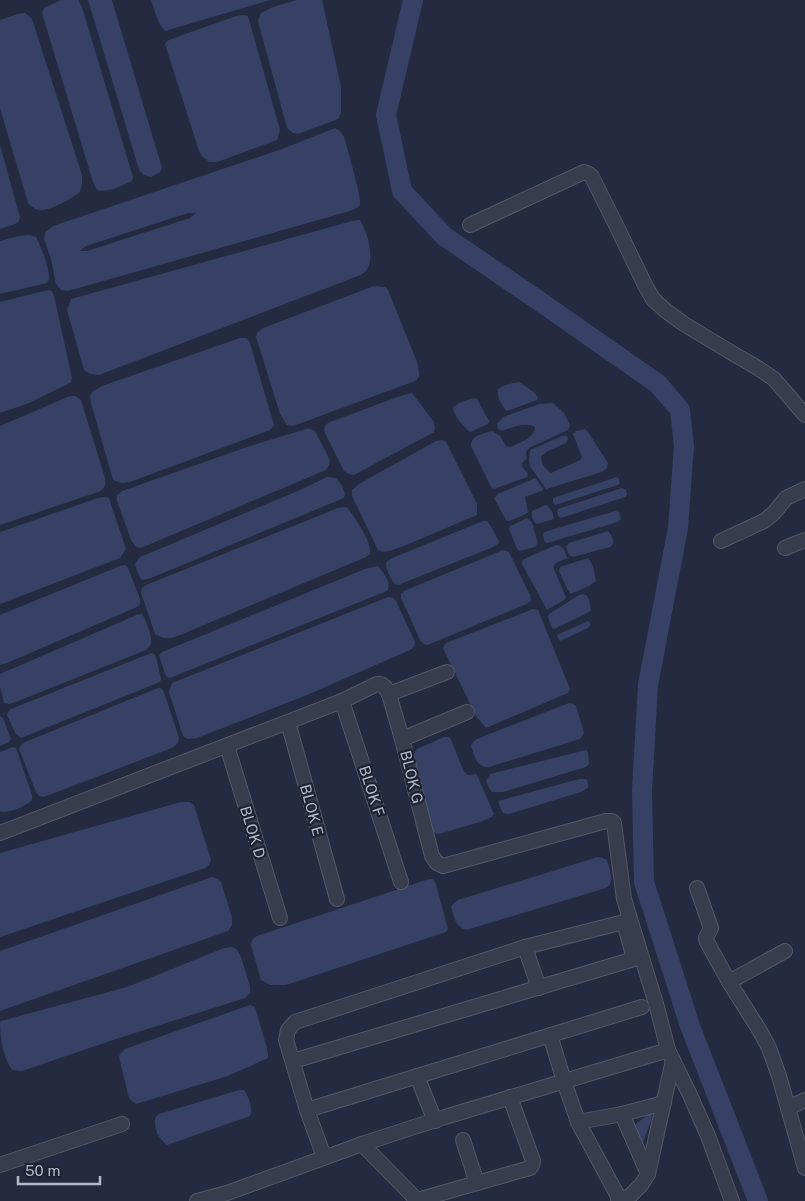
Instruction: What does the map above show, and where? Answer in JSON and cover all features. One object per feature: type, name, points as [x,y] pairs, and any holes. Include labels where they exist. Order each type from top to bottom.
[{"type":"street","points":[[470,225],[587,172],[592,177],[653,299],[684,324],[774,379],[805,415]]},
{"type":"street","points":[[721,542],[774,514],[786,498],[805,489]]},
{"type":"street","points":[[785,548],[805,540]]},
{"type":"street","points":[[0,833],[342,701],[377,684],[386,690],[447,672]]},
{"type":"street","name":"BLOK G","points":[[386,690],[402,739],[432,856],[443,866],[606,821],[612,821],[614,824],[624,900],[670,1055]]},
{"type":"street","name":"BLOK F","points":[[342,701],[401,882]]},
{"type":"street","points":[[402,739],[467,712]]},
{"type":"street","name":"BLOK E","points":[[288,722],[337,899]]},
{"type":"street","name":"BLOK D","points":[[227,746],[280,918]]},
{"type":"street","points":[[697,888],[711,928],[706,938],[707,942],[769,1048],[779,1076],[805,1168]]},
{"type":"street","points":[[293,1061],[634,959],[624,922],[525,947],[295,1022],[288,1030],[286,1040],[307,1110],[324,1157]]},
{"type":"street","points":[[525,947],[539,988]]},
{"type":"street","points":[[729,982],[785,951]]},
{"type":"street","points":[[307,1110],[642,1007]]},
{"type":"street","points":[[550,1035],[578,1122],[624,1200],[641,1185],[648,1174],[664,1103],[670,1055]]},
{"type":"street","points":[[196,1201],[229,1197],[324,1157],[510,1097],[564,1081],[670,1055]]},
{"type":"street","points":[[670,1055],[708,1136],[732,1201]]},
{"type":"street","points":[[417,1076],[435,1121]]},
{"type":"street","points":[[362,1144],[417,1201],[530,1168],[533,1161],[510,1097]]},
{"type":"street","points":[[788,1108],[805,1100]]},
{"type":"street","points":[[578,1122],[622,1114],[664,1103]]},
{"type":"street","points":[[622,1114],[648,1174]]},
{"type":"street","points":[[0,1165],[122,1124]]},
{"type":"street","points":[[463,1140],[478,1182]]},
{"type":"water","points":[[61,0],[78,0],[82,7],[133,177],[132,181],[110,190],[97,190],[93,182],[42,13],[44,8]]},
{"type":"water","points":[[88,0],[112,0],[162,168],[160,172],[151,177],[144,175],[139,170]]},
{"type":"water","points":[[151,0],[270,0],[165,31],[158,21]]},
{"type":"water","points":[[297,0],[322,0],[341,87],[341,113],[338,119],[298,134],[293,133],[287,128],[258,21],[261,13],[273,7]]},
{"type":"water","points":[[25,13],[32,19],[82,175],[80,192],[60,204],[43,210],[35,209],[28,203],[0,108],[0,20]]},
{"type":"water","points":[[243,15],[248,16],[280,130],[277,140],[217,162],[209,162],[199,151],[165,44],[174,38]]},
{"type":"water","points":[[335,128],[340,131],[344,137],[351,161],[360,205],[350,211],[68,291],[61,290],[56,284],[51,259],[44,239],[45,232],[53,226],[282,149]],"holes":[[[188,213],[196,213],[190,218],[87,251],[80,251],[86,246]]]},
{"type":"water","points":[[0,145],[20,217],[19,221],[15,224],[0,229]]},
{"type":"water","points":[[360,220],[370,248],[370,260],[365,272],[360,275],[99,375],[90,374],[84,370],[67,310],[71,299]]},
{"type":"water","points":[[29,235],[36,237],[38,241],[47,265],[49,280],[47,283],[0,294],[0,241]]},
{"type":"water","points":[[374,286],[385,287],[388,290],[417,362],[419,377],[415,381],[293,426],[287,425],[280,414],[256,337],[257,333],[263,328]]},
{"type":"water","points":[[48,290],[52,291],[54,296],[72,378],[71,382],[29,403],[0,413],[0,302]]},
{"type":"water","points":[[240,338],[247,338],[250,343],[274,425],[270,430],[130,482],[122,483],[113,480],[91,403],[90,396],[92,392],[102,386]]},
{"type":"water","points":[[519,382],[535,393],[538,398],[507,411],[500,401],[498,389],[505,385]]},
{"type":"water","points":[[412,393],[434,422],[434,432],[354,475],[344,471],[324,431],[325,425]]},
{"type":"water","points":[[70,396],[75,396],[81,400],[105,478],[104,486],[98,492],[0,525],[0,426]]},
{"type":"water","points":[[473,398],[477,399],[489,421],[488,424],[470,432],[461,424],[453,407]]},
{"type":"water","points":[[553,403],[564,413],[570,425],[568,430],[527,450],[527,458],[522,463],[522,466],[528,474],[527,477],[494,489],[491,487],[471,446],[473,439],[492,431],[500,436],[506,446],[510,447],[518,444],[532,434],[535,427],[523,425],[502,431],[498,429],[497,424],[503,417],[539,404]]},
{"type":"water","points":[[306,429],[315,431],[330,460],[326,470],[141,548],[136,547],[131,540],[117,501],[117,495],[122,491],[247,447]]},
{"type":"water","points":[[585,429],[608,463],[607,468],[602,472],[546,489],[530,466],[530,450],[562,436],[567,436],[566,443],[541,456],[544,466],[551,473],[580,460],[582,457],[573,434],[576,431]]},
{"type":"water","points":[[442,440],[446,442],[477,504],[477,515],[404,546],[383,552],[378,550],[352,496],[352,490],[359,484],[436,441]]},
{"type":"water","points":[[327,477],[336,478],[342,486],[345,494],[344,498],[151,578],[142,580],[139,576],[135,564],[140,557]]},
{"type":"water","points":[[617,477],[620,483],[618,485],[555,505],[553,502],[553,498]]},
{"type":"water","points":[[535,478],[543,489],[525,497],[528,512],[509,521],[506,520],[494,498],[498,494]]},
{"type":"water","points":[[622,488],[626,490],[627,494],[625,497],[561,518],[558,516],[558,509]]},
{"type":"water","points":[[105,497],[109,498],[126,549],[120,558],[0,604],[0,532]]},
{"type":"water","points":[[546,505],[549,507],[554,519],[537,524],[534,522],[532,511]]},
{"type":"water","points":[[344,507],[348,508],[366,537],[370,554],[366,557],[180,635],[168,638],[155,634],[141,593],[142,588],[146,585]]},
{"type":"water","points":[[615,511],[619,512],[621,519],[618,522],[547,543],[544,541],[544,532]]},
{"type":"water","points":[[527,518],[532,522],[538,544],[535,547],[520,551],[517,549],[509,529],[510,526]]},
{"type":"water","points":[[487,521],[490,525],[499,541],[498,544],[398,585],[394,583],[386,567],[389,560]]},
{"type":"water","points":[[608,531],[613,540],[613,544],[610,547],[573,557],[569,555],[566,547],[569,543]]},
{"type":"water","points":[[556,545],[564,549],[567,558],[556,563],[554,566],[566,597],[547,610],[522,561]]},
{"type":"water","points":[[503,550],[509,552],[530,595],[531,601],[427,645],[424,644],[420,640],[401,598],[401,594],[404,591]]},
{"type":"water","points":[[588,558],[593,566],[596,581],[571,594],[559,571],[560,567]]},
{"type":"water","points":[[125,565],[128,568],[140,599],[140,604],[137,607],[0,665],[0,615]]},
{"type":"water","points":[[378,566],[388,581],[387,591],[170,678],[165,674],[159,655],[162,652],[365,569]]},
{"type":"water","points":[[583,594],[589,599],[591,610],[554,629],[552,628],[548,617],[549,614]]},
{"type":"water","points":[[388,597],[396,601],[415,642],[414,647],[410,650],[307,695],[197,738],[188,739],[183,736],[169,692],[172,683]]},
{"type":"water","points":[[533,609],[538,610],[570,689],[568,693],[486,728],[476,716],[443,648],[446,643]]},
{"type":"water","points":[[139,614],[144,616],[151,637],[151,643],[146,650],[18,701],[9,704],[4,703],[0,687],[0,674]]},
{"type":"water","points":[[588,621],[591,624],[588,628],[560,641],[557,636],[559,634]]},
{"type":"water","points":[[151,653],[156,657],[160,682],[21,738],[15,733],[7,715],[11,709]]},
{"type":"water","points":[[161,688],[164,692],[179,738],[178,743],[172,748],[44,797],[39,796],[19,749],[21,745]]},
{"type":"water","points":[[569,703],[576,706],[584,733],[580,739],[489,767],[481,765],[477,761],[471,746],[477,739]]},
{"type":"water","points":[[0,716],[3,718],[11,739],[0,746]]},
{"type":"water","points":[[444,737],[449,737],[451,740],[464,772],[468,775],[477,775],[494,814],[492,817],[480,822],[439,834],[435,833],[432,829],[413,755],[417,749]]},
{"type":"water","points":[[13,747],[16,748],[32,800],[18,809],[1,812],[0,752]]},
{"type":"water","points":[[586,750],[588,752],[589,764],[586,767],[503,792],[492,792],[486,781],[490,774]]},
{"type":"water","points":[[579,779],[586,779],[588,783],[588,788],[581,792],[509,814],[503,813],[499,805],[499,801],[502,800]]},
{"type":"water","points":[[181,802],[190,802],[194,805],[211,860],[205,868],[0,937],[0,853]]},
{"type":"water","points":[[598,857],[607,860],[610,871],[611,882],[606,888],[466,930],[459,926],[456,921],[451,907],[458,900]]},
{"type":"water","points":[[212,877],[221,882],[232,917],[232,925],[228,931],[0,1011],[0,951]]},
{"type":"water","points":[[433,879],[436,884],[448,929],[446,932],[286,985],[270,985],[261,980],[251,945],[252,940],[257,936]]},
{"type":"water","points":[[233,947],[241,957],[250,986],[250,993],[245,998],[22,1071],[12,1070],[9,1065],[1,1041],[1,1021],[127,987],[224,948]]},
{"type":"water","points":[[250,1005],[255,1007],[267,1048],[268,1058],[228,1076],[136,1104],[129,1098],[119,1057],[125,1049]]},
{"type":"water","points":[[244,1090],[249,1099],[251,1106],[250,1116],[167,1145],[159,1136],[156,1130],[155,1118],[159,1114]]},
{"type":"water","points":[[650,1113],[652,1115],[651,1121],[640,1150],[632,1127]]},
{"type":"waterway","points":[[413,0],[386,115],[402,191],[444,236],[658,384],[680,410],[684,446],[678,528],[648,685],[642,790],[644,882],[690,1026],[758,1201]]}]
